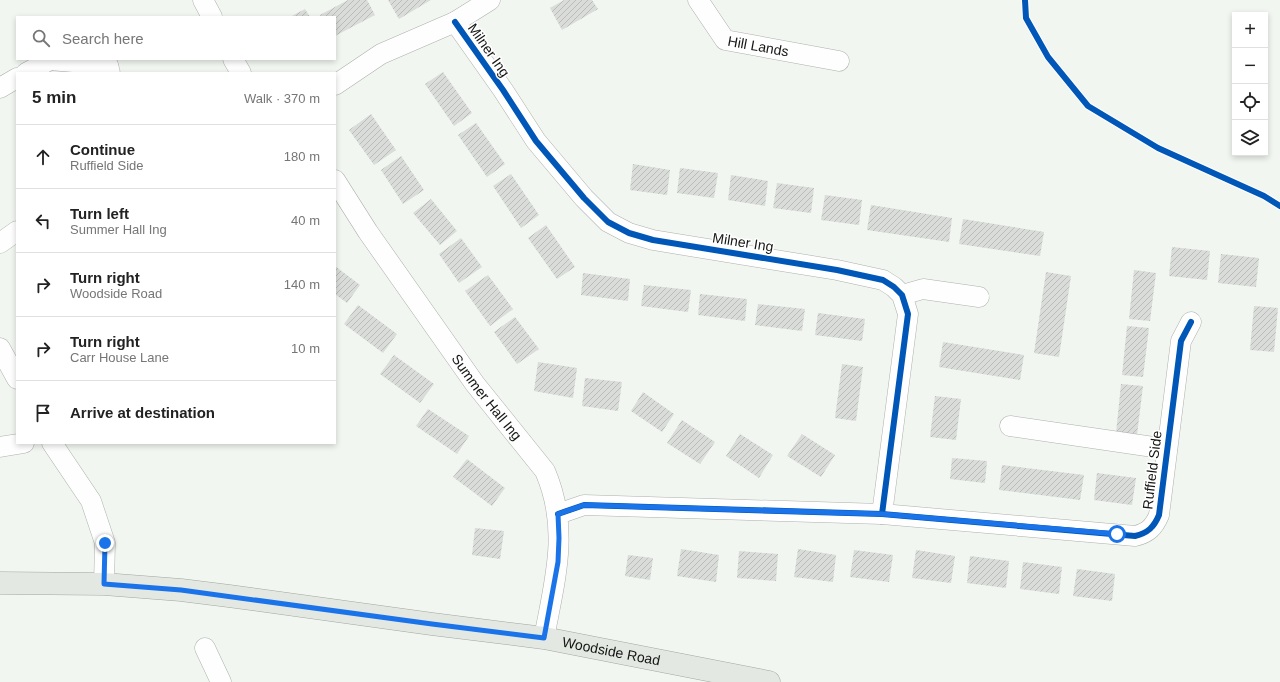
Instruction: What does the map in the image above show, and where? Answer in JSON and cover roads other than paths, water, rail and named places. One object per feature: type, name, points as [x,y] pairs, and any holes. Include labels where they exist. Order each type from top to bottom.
[{"type":"main road","name":"Woodside Road","points":[[0,583],[104,584],[181,590],[544,638],[769,682]]},
{"type":"street","points":[[203,0],[211,16]]},
{"type":"street","name":"Hill Lands","points":[[698,0],[725,40],[839,62]]},
{"type":"street","points":[[336,84],[381,54],[455,22],[486,1]]},
{"type":"street","name":"Milner Ing","points":[[455,22],[503,90],[536,141],[584,198],[608,222],[629,233],[653,240],[837,270],[883,280],[902,295]]},
{"type":"street","points":[[28,72],[50,60],[108,65],[110,72]]},
{"type":"street","points":[[234,60],[240,72]]},
{"type":"street","points":[[0,88],[16,79]]},
{"type":"street","name":"Summer Hall Ing","points":[[336,182],[368,232],[475,384],[545,472],[550,484],[558,514],[559,538],[558,562],[544,638]]},
{"type":"street","points":[[0,243],[16,232]]},
{"type":"street","points":[[882,514],[908,314],[902,295],[923,289],[979,297]]},
{"type":"street","name":"Ruffield Side","points":[[558,514],[584,505],[882,514],[1135,536],[1143,534],[1149,531],[1155,524],[1159,515],[1181,341],[1191,322]]},
{"type":"street","points":[[0,348],[16,377]]},
{"type":"street","points":[[1010,426],[1167,449]]},
{"type":"street","points":[[0,447],[18,444]]},
{"type":"street","points":[[53,444],[91,501],[105,543],[104,584]]},
{"type":"street","points":[[205,648],[221,682]]}]
